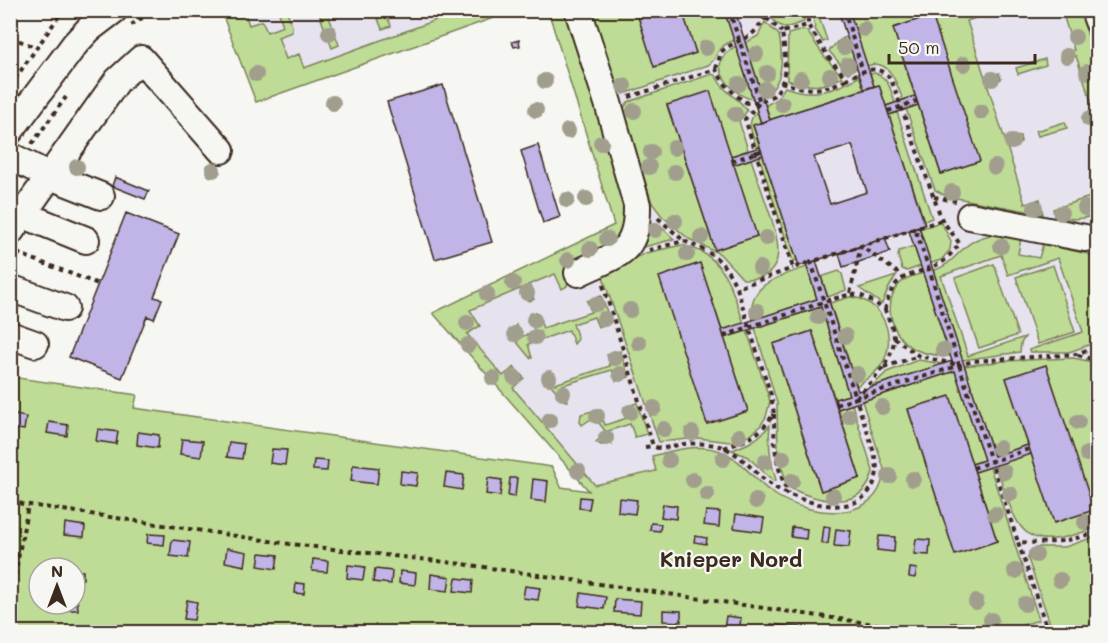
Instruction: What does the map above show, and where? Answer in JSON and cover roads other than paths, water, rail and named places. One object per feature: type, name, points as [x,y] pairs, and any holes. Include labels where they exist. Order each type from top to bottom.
[{"type":"street","points":[[578,10],[638,205],[638,221],[634,236],[626,249],[589,274]]},
{"type":"street","points":[[1094,10],[1098,21]]},
{"type":"street","points":[[10,131],[75,44],[89,29],[122,19]]},
{"type":"street","points":[[86,240],[17,224],[117,81],[141,58],[221,150]]},
{"type":"street","points":[[15,159],[101,196]]},
{"type":"street","points":[[970,216],[1093,236]]},
{"type":"street","points":[[10,288],[65,308]]},
{"type":"street","points":[[10,335],[35,344]]},
{"type":"district","name":"Knieper Nord","points":[[731,558]]}]
